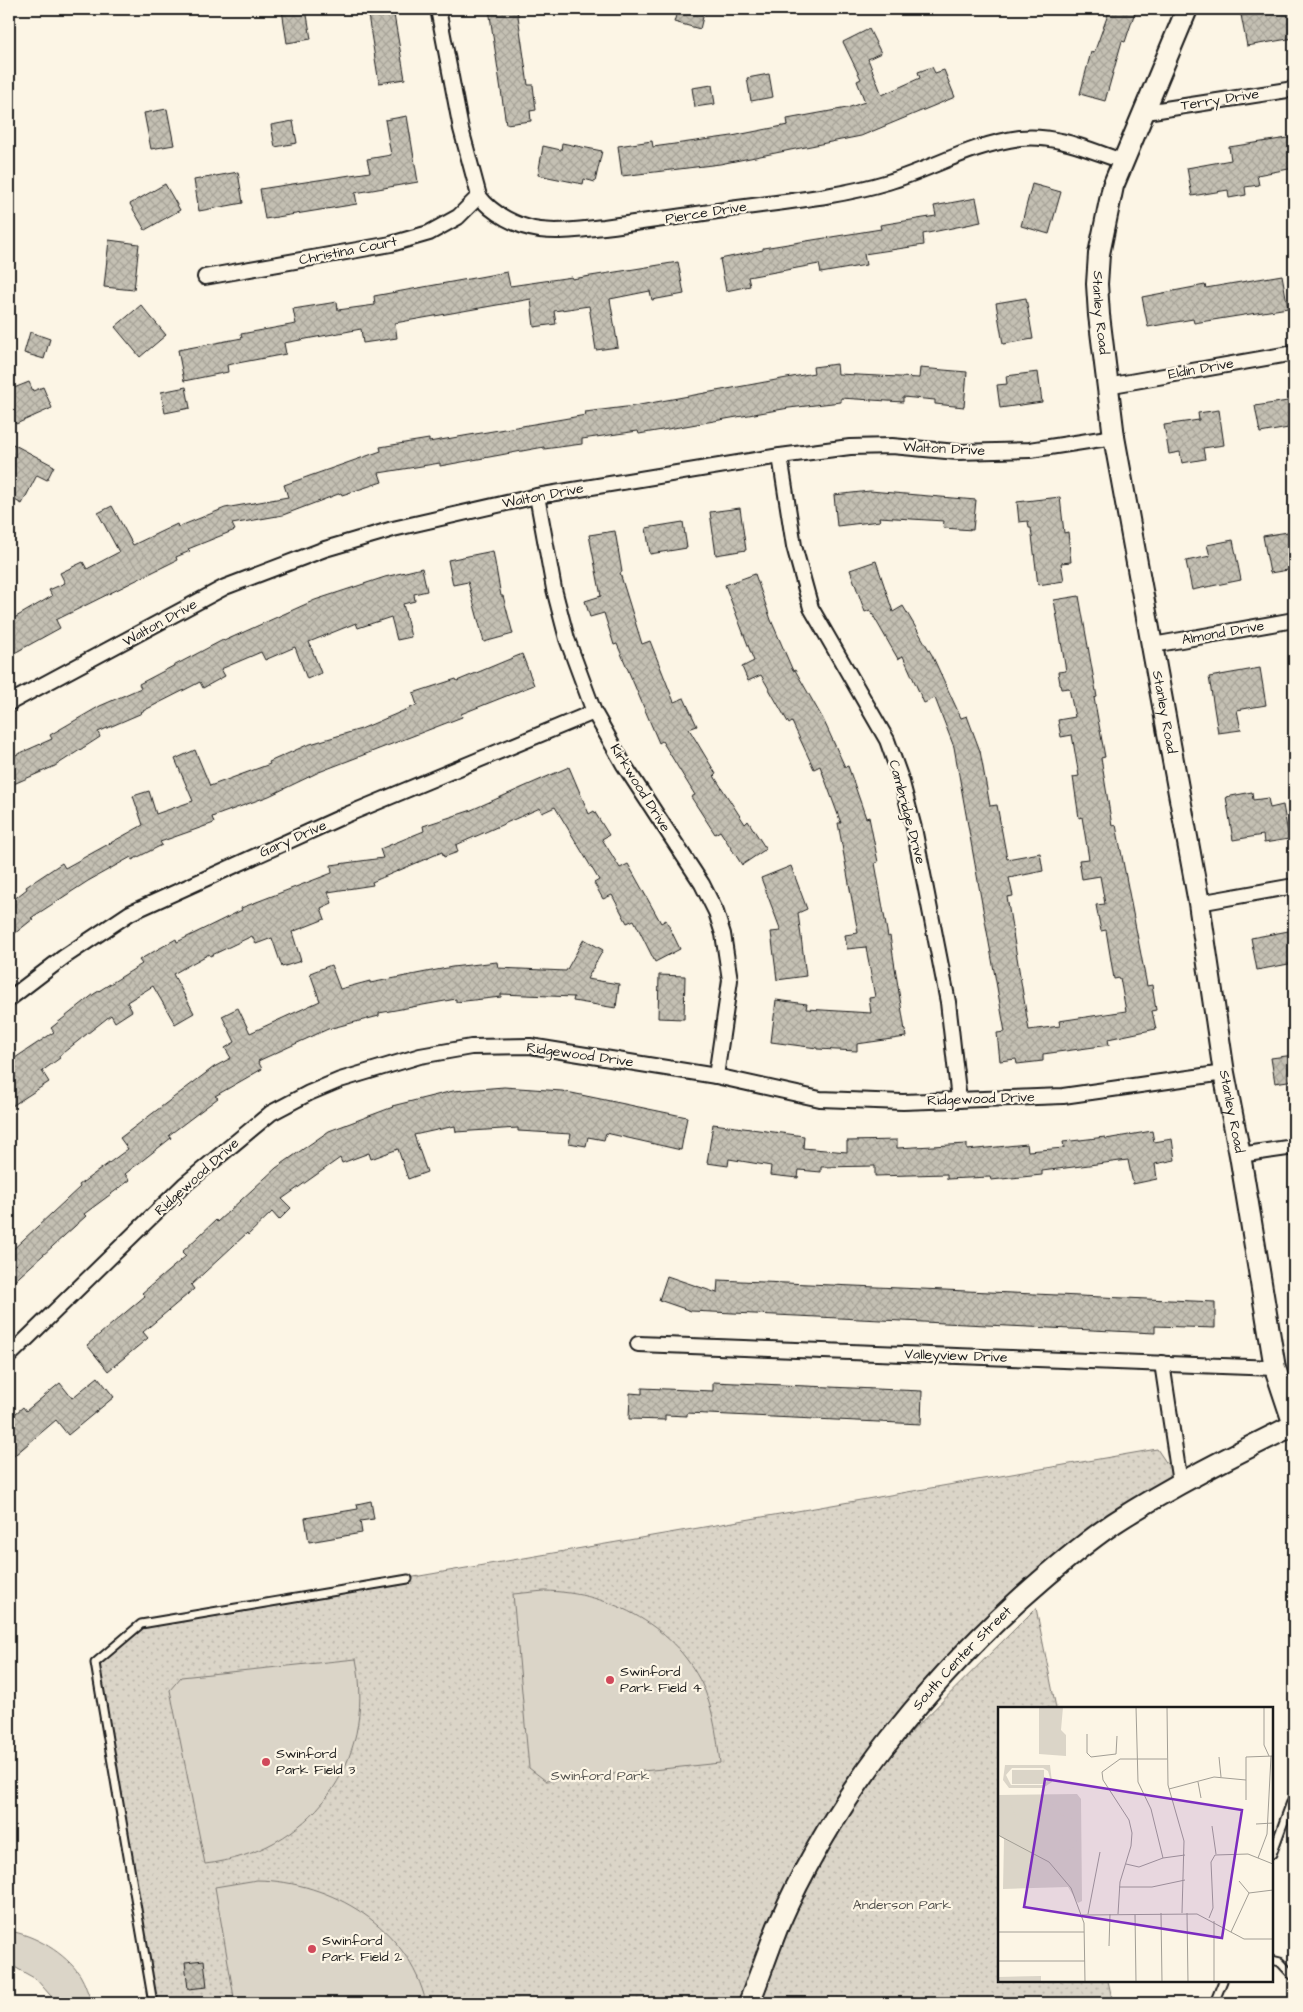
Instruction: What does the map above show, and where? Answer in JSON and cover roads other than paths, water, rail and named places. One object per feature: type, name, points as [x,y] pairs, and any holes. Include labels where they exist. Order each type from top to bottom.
[{"type":"street","points":[[438,9],[461,129],[479,196]]},
{"type":"street","name":"Stanley Road","points":[[1187,9],[1146,112],[1122,161],[1113,186],[1099,254],[1098,300],[1114,437],[1199,903],[1224,1073],[1240,1155],[1275,1368],[1294,1426]]},
{"type":"street","name":"Terry Drive","points":[[1146,112],[1294,89]]},
{"type":"street","name":"Pierce Drive","points":[[479,196],[507,219],[526,227],[565,231],[653,221],[847,191],[886,182],[981,145],[1021,138],[1043,137],[1060,140],[1122,161]]},
{"type":"street","name":"Christina Court","points":[[205,277],[391,244],[429,233],[458,217],[479,196]]},
{"type":"street","name":"Eldin Drive","points":[[1107,386],[1294,353]]},
{"type":"street","name":"Walton Drive","points":[[9,704],[225,587],[324,549],[393,529],[537,496],[780,456],[850,447],[892,446],[957,452],[1030,450],[1114,437]]},
{"type":"street","name":"Cambridge Drive","points":[[780,456],[794,546],[811,608],[887,740],[901,779],[914,828],[948,1002],[959,1100]]},
{"type":"street","name":"Kirkwood Drive","points":[[537,496],[554,589],[570,647],[594,712],[624,765],[702,884],[716,912],[723,934],[730,980],[716,1076]]},
{"type":"street","name":"Almond Drive","points":[[1153,645],[1294,620]]},
{"type":"street","name":"Gary Drive","points":[[9,999],[64,957],[130,913],[346,815],[594,712]]},
{"type":"street","points":[[1199,903],[1294,886]]},
{"type":"street","name":"Ridgewood Drive","points":[[9,1356],[184,1185],[271,1113],[309,1093],[340,1080],[397,1062],[471,1047],[530,1046],[716,1076],[820,1099],[903,1102],[1063,1096],[1224,1073]]},
{"type":"street","points":[[1240,1155],[1294,1147]]},
{"type":"street","name":"Valleyview Drive","points":[[638,1344],[1275,1368]]},
{"type":"street","points":[[1162,1363],[1180,1483]]},
{"type":"street","name":"South Center Street","points":[[749,2003],[778,1926],[822,1841],[866,1772],[912,1710],[974,1641],[1045,1576],[1112,1524],[1180,1483],[1294,1426]]},
{"type":"lane","points":[[153,2003],[95,1663],[141,1624],[408,1579]]},
{"type":"lane","points":[[1273,1851],[1294,1794]]},
{"type":"lane","points":[[1273,1960],[1280,1962],[1294,1977]]},
{"type":"lane","points":[[1214,2003],[1223,1982]]},
{"type":"place","name":"Swinford Park Field 4","points":[[610,1680]]},
{"type":"place","name":"Swinford Park Field 3","points":[[266,1762]]},
{"type":"place","name":"Swinford Park Field 2","points":[[312,1949]]},
{"type":"park label","name":"Swinford Park","points":[[600,1776]]},
{"type":"park label","name":"Anderson Park","points":[[902,1905]]}]
